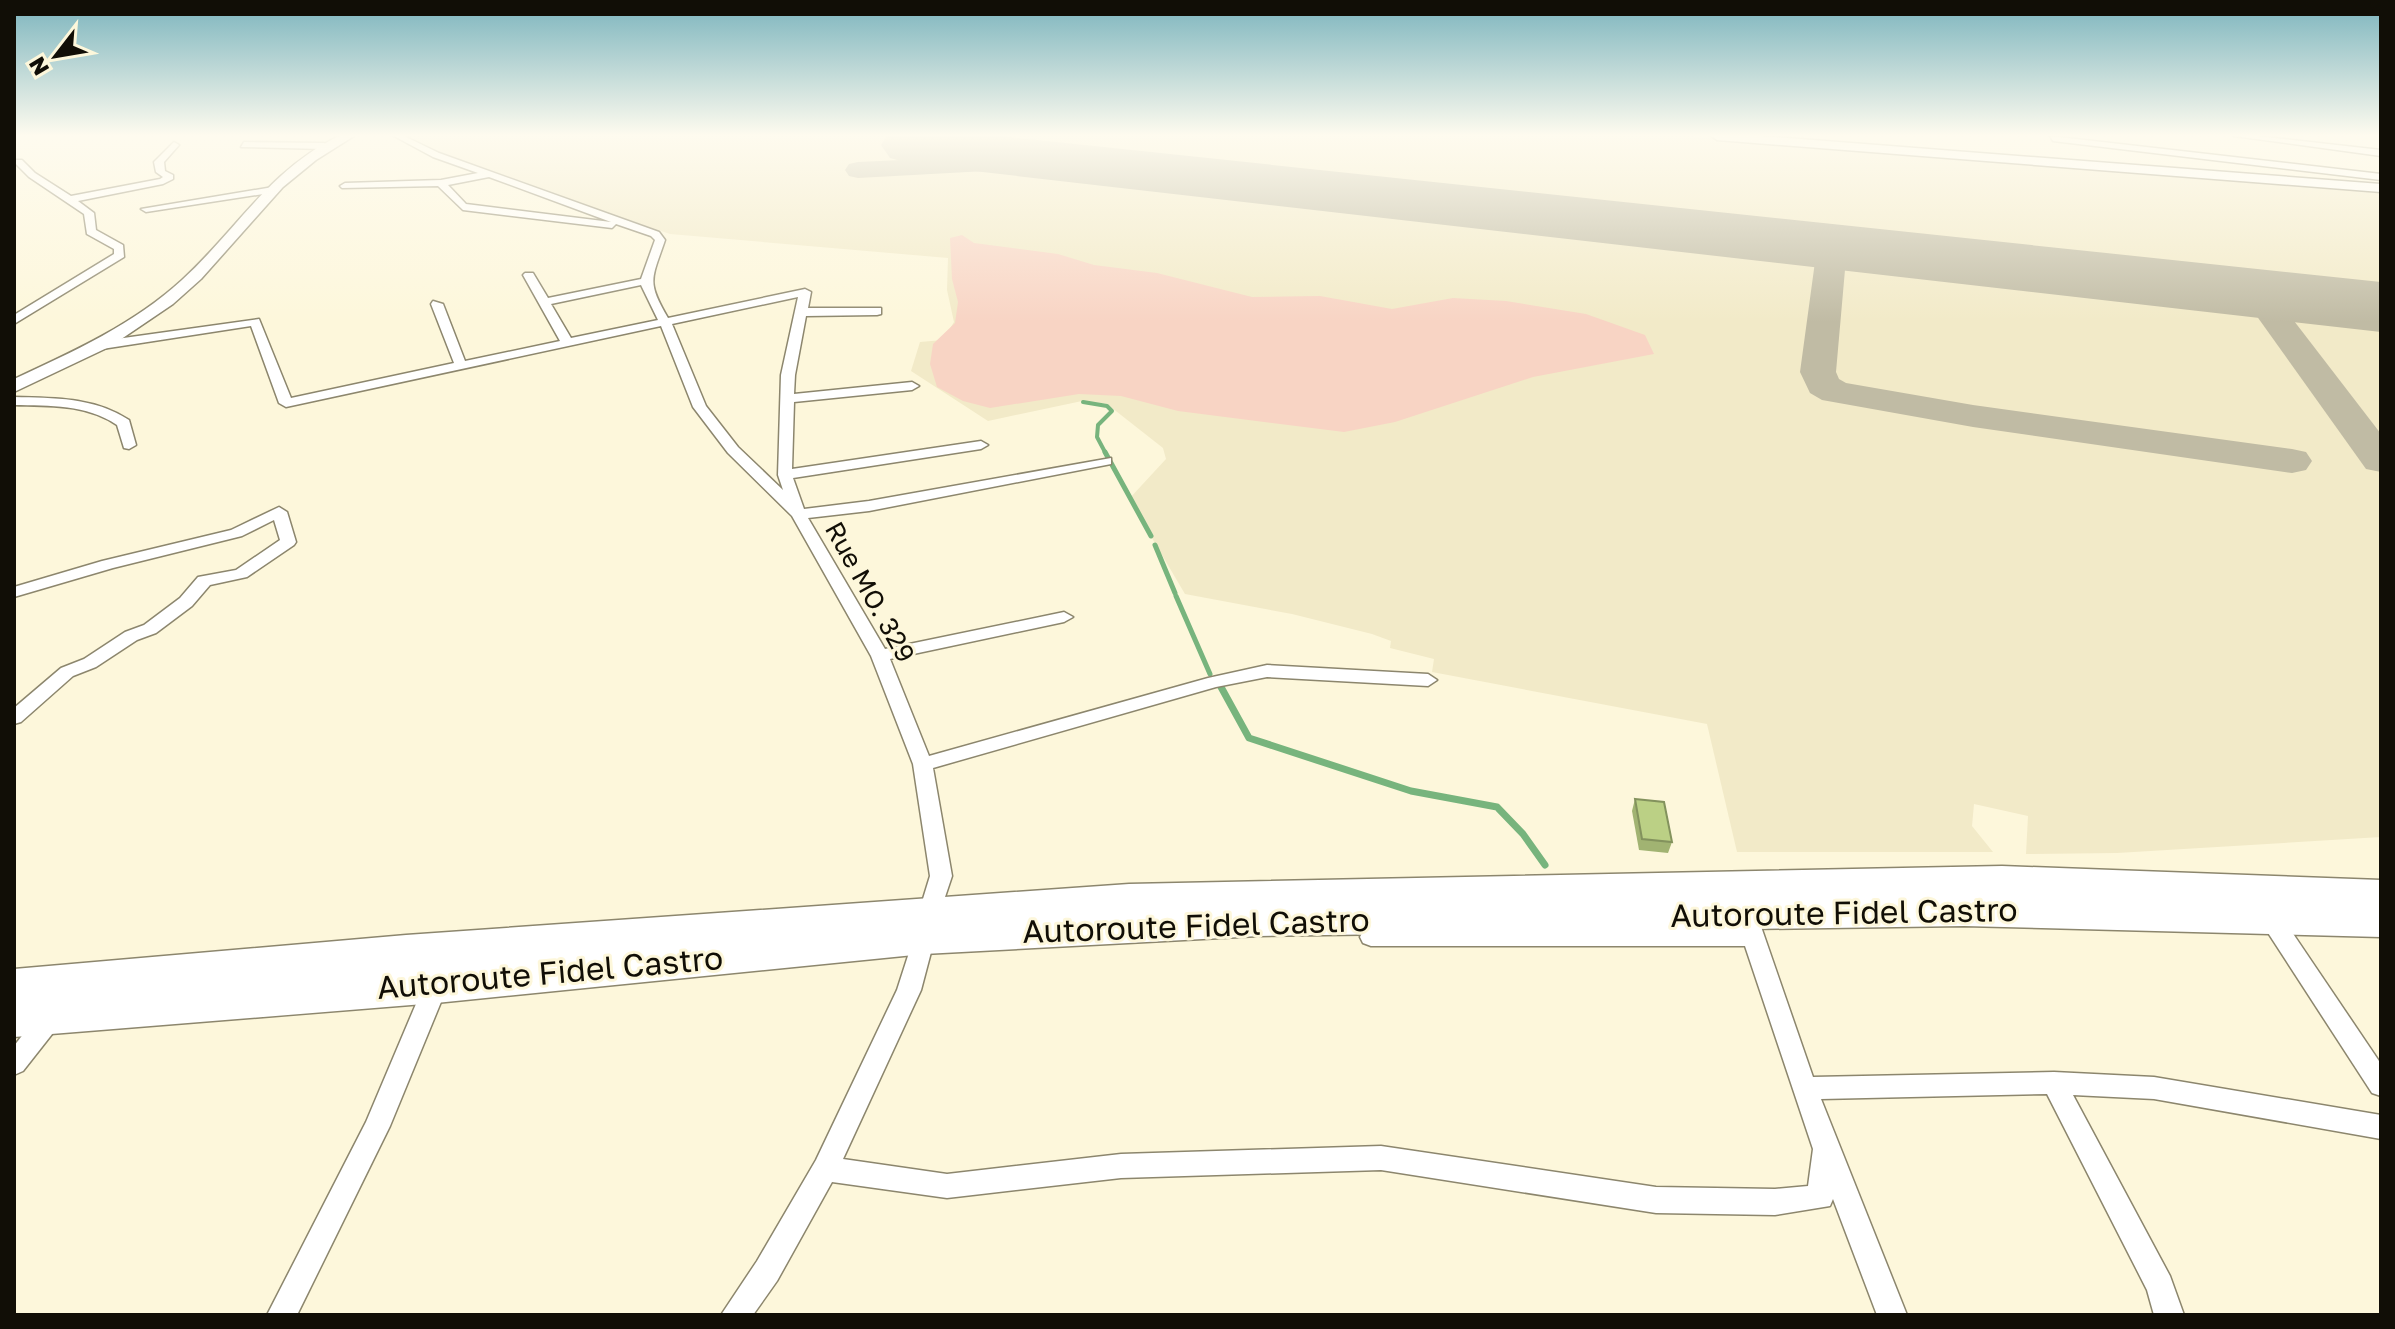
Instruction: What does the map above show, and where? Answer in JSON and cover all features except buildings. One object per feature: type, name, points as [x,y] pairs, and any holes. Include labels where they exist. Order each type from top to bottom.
[{"type":"highway","name":"Autoroute Fidel Castro","points":[[33,1016],[436,985],[1145,900],[2043,881],[2381,896]]},
{"type":"highway","name":"Autoroute Fidel Castro","points":[[14,987],[406,952],[927,925],[1259,920],[1750,926],[1964,910],[2381,921]]},
{"type":"street","points":[[14,320],[104,268],[120,255],[119,247],[91,232],[89,213],[65,198]]},
{"type":"street","points":[[68,200],[78,198]]},
{"type":"street","points":[[146,209],[219,198]]},
{"type":"street","points":[[14,386],[102,345],[189,283],[266,198]]},
{"type":"street","points":[[455,198],[463,207],[646,230]]},
{"type":"street","points":[[556,198],[646,230],[660,240],[646,281],[648,293],[665,322],[700,407],[733,450],[798,514],[869,506],[1106,461]]},
{"type":"street","points":[[529,275],[567,343]]},
{"type":"street","points":[[544,302],[646,281]]},
{"type":"street","name":"Rue MO. 329","points":[[665,322],[805,292],[788,375],[785,475],[798,514],[880,656],[923,764],[941,876],[909,990],[825,1169],[767,1271],[736,1315]]},
{"type":"street","points":[[14,302],[39,303]]},
{"type":"street","points":[[437,304],[461,366]]},
{"type":"street","points":[[800,312],[877,311]]},
{"type":"street","points":[[102,345],[255,322],[286,403],[665,322]]},
{"type":"street","points":[[787,399],[912,386]]},
{"type":"street","points":[[14,401],[60,402],[106,412],[124,423],[129,445]]},
{"type":"street","points":[[785,475],[981,445]]},
{"type":"street","points":[[14,592],[108,564],[236,533],[279,512],[288,542],[241,574],[204,581],[186,602],[150,629],[131,636],[90,663],[67,672],[14,718]]},
{"type":"street","points":[[880,656],[1064,617]]},
{"type":"street","points":[[923,764],[1214,682],[1267,671],[1428,680]]},
{"type":"street","points":[[2269,916],[2381,1085]]},
{"type":"street","points":[[1371,937],[1750,926],[1826,1149],[1892,1315]]},
{"type":"street","points":[[282,1315],[377,1126],[436,985]]},
{"type":"street","points":[[14,1064],[33,1016]]},
{"type":"street","points":[[1805,1088],[2054,1083],[2154,1088],[2381,1127]]},
{"type":"street","points":[[2054,1083],[2160,1286],[2169,1315]]},
{"type":"street","points":[[825,1169],[947,1186],[1121,1166],[1381,1158],[1656,1200],[1775,1202],[1820,1197],[1826,1149]]},
{"type":"shaded area","points":[[564,198],[2381,198],[2381,837],[2117,853],[2026,854],[2028,816],[1974,804],[1972,826],[1993,852],[1737,852],[1707,724],[1432,672],[1434,659],[1390,648],[1391,641],[1372,634],[1292,614],[1185,594],[1129,499],[1166,459],[1163,448],[1107,404],[1082,401],[988,421],[911,371],[920,342],[943,340],[954,322],[947,290],[948,258],[670,234]]},
{"type":"shaded area","points":[[962,235],[974,243],[1058,254],[1094,265],[1157,273],[1252,297],[1320,296],[1392,309],[1453,298],[1506,301],[1586,314],[1645,335],[1654,354],[1533,377],[1395,422],[1344,432],[1178,411],[1121,396],[1079,394],[990,408],[963,401],[937,387],[930,364],[933,344],[955,323],[958,302],[952,279],[950,238]]},
{"type":"waterway","points":[[1083,402],[1107,406],[1112,411],[1098,425],[1097,437],[1106,454]]},
{"type":"waterway","points":[[1105,452],[1151,536]]},
{"type":"waterway","points":[[1155,545],[1175,593]]},
{"type":"waterway","points":[[1176,596],[1210,674]]},
{"type":"waterway","points":[[1221,687],[1249,738],[1411,791],[1497,807],[1523,834],[1545,865]]},
{"type":"taxiway","points":[[1832,247],[1818,372],[1823,385],[1835,392],[1973,416],[2292,461]]},
{"type":"taxiway","points":[[2257,294],[2380,460]]},
{"type":"runway","points":[[1393,198],[2381,307]]}]
